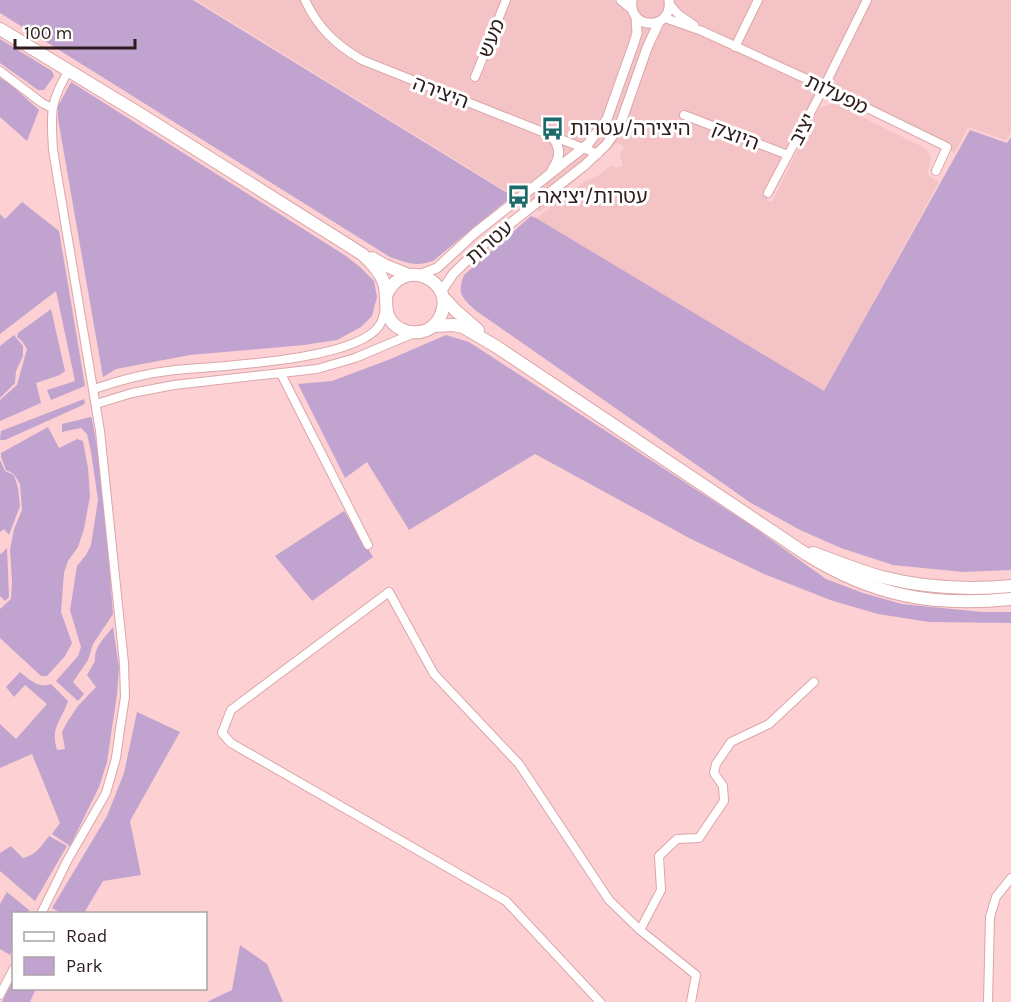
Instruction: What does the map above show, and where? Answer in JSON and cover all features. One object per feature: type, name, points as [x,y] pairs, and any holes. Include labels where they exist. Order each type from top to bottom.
[{"type":"highway","points":[[0,29],[384,265],[432,281],[455,310],[497,347]]},
{"type":"highway","points":[[350,245],[379,272],[385,286],[387,315],[398,328],[414,333],[433,326],[453,324],[463,327],[497,347],[826,567],[875,589],[914,597],[959,602],[1011,599]]},
{"type":"highway","points":[[386,302],[389,289],[394,282],[414,275]]},
{"type":"highway","points":[[433,326],[442,313],[442,294]]},
{"type":"highway","points":[[775,532],[812,552],[896,580],[960,589],[1011,586]]},
{"type":"street","name":"היצירה","points":[[305,0],[311,13],[326,33],[347,52],[362,60],[598,154]]},
{"type":"street","name":"מעש","points":[[476,77],[506,0]]},
{"type":"street","points":[[621,0],[633,9],[640,20],[649,24],[662,20]]},
{"type":"street","points":[[735,47],[758,0]]},
{"type":"street","name":"יציב","points":[[768,193],[867,0]]},
{"type":"street","name":"עטרות","points":[[442,294],[453,274],[484,244],[598,154],[620,125],[647,48],[669,10],[670,3]]},
{"type":"street","name":"מפעלות","points":[[670,3],[678,14],[702,31],[947,147],[936,171]]},
{"type":"street","name":"עטרות","points":[[414,275],[437,268],[475,233],[584,148],[595,136],[608,119],[637,33],[633,9]]},
{"type":"street","name":"מפעלות","points":[[662,20],[702,31]]},
{"type":"street","points":[[41,912],[106,793],[116,758],[124,697],[124,663],[100,430],[53,150],[52,108],[69,70]]},
{"type":"street","points":[[0,71],[52,108]]},
{"type":"street","name":"היוצק","points":[[684,115],[788,155]]},
{"type":"street","points":[[549,175],[559,157],[557,142],[551,135]]},
{"type":"street","points":[[94,388],[128,378],[172,370],[297,357],[330,351],[363,339],[373,332],[379,326],[386,302]]},
{"type":"street","points":[[96,404],[132,393],[174,385],[281,374],[334,365],[414,333]]},
{"type":"street","points":[[281,374],[368,545]]},
{"type":"street","points":[[600,1002],[506,901],[231,743],[222,733],[231,710],[389,592],[434,674],[519,764],[609,900],[640,930],[696,975],[691,1002]]},
{"type":"street","points":[[640,930],[661,890],[659,856],[677,839],[699,838],[724,801],[723,786],[714,773],[716,764],[731,742],[769,724],[814,682]]},
{"type":"street","points":[[988,1002],[990,917],[996,897],[1011,878]]},
{"type":"street","points":[[0,995],[12,972]]},
{"type":"shaded area","points":[[196,0],[1011,0],[1011,133],[1006,140],[968,127],[955,153],[826,89],[767,200],[772,202],[819,108],[834,103],[925,148],[931,160],[927,175],[939,182],[824,392],[536,218],[611,165],[616,168],[623,166],[620,154],[624,146],[617,143],[540,212]]},
{"type":"green space","points":[[0,0],[193,0],[512,196],[433,261],[416,264],[390,257],[0,13]]},
{"type":"green space","points":[[0,39],[52,71],[54,76],[44,90],[38,90],[0,63]]},
{"type":"green space","points":[[0,78],[39,110],[27,141],[0,117]]},
{"type":"green space","points":[[71,82],[346,256],[374,281],[377,297],[372,316],[361,327],[337,340],[190,355],[116,369],[103,377],[58,119],[58,106]]},
{"type":"green space","points":[[970,130],[1007,143],[1011,137],[1011,570],[963,572],[893,565],[841,548],[800,530],[751,503],[475,310],[466,302],[461,291],[464,275],[531,216],[824,391]]},
{"type":"green space","points":[[22,202],[59,231],[85,386],[51,400],[47,390],[75,381],[56,291],[0,334],[0,214],[5,219]]},
{"type":"green space","points":[[51,309],[65,371],[36,383],[41,403],[0,421],[0,400],[17,385],[27,349],[17,337],[18,333]]},
{"type":"green space","points":[[14,335],[23,346],[23,356],[16,371],[15,383],[0,398],[0,346]]},
{"type":"green space","points":[[446,335],[469,342],[752,526],[826,579],[902,604],[982,612],[1011,612],[1011,623],[929,622],[878,614],[833,601],[764,574],[691,539],[535,454],[409,530],[367,462],[345,478],[298,384],[332,381]]},
{"type":"green space","points":[[84,399],[83,405],[5,440],[0,440],[1,431]]},
{"type":"green space","points":[[91,417],[102,476],[113,614],[93,644],[88,660],[73,682],[84,694],[78,701],[56,681],[78,656],[81,647],[70,610],[77,566],[91,545],[98,500],[87,434],[81,428],[62,432],[62,424]]},
{"type":"green space","points":[[48,427],[59,448],[77,439],[83,441],[90,496],[78,547],[68,561],[64,573],[61,612],[72,643],[65,656],[47,676],[41,676],[0,638],[0,609],[11,599],[10,549],[14,529],[22,510],[20,484],[14,474],[6,470],[1,453]]},
{"type":"green space","points":[[0,460],[5,471],[14,475],[18,488],[20,506],[9,535],[4,529],[0,532]]},
{"type":"green space","points":[[344,511],[373,557],[312,601],[275,556]]},
{"type":"green space","points":[[7,548],[9,597],[5,601],[0,596],[0,553]]},
{"type":"green space","points":[[113,627],[119,668],[107,762],[99,787],[70,846],[52,834],[60,823],[32,754],[0,768],[0,724],[16,739],[47,704],[25,685],[14,697],[6,687],[20,672],[38,684],[51,684],[68,701],[57,725],[55,736],[57,750],[65,749],[62,732],[77,707],[96,687],[87,675],[95,661],[98,647]]},
{"type":"green space","points":[[137,712],[180,732],[130,821],[141,875],[103,881],[85,912],[59,912],[52,908],[107,816],[124,773]]},
{"type":"green space","points":[[49,836],[67,846],[35,901],[0,871],[0,853],[11,846],[23,858],[27,857],[38,850]]},
{"type":"green space","points":[[7,892],[29,910],[28,912],[12,912],[10,955],[0,949],[0,904]]},
{"type":"green space","points":[[240,945],[267,964],[283,1002],[207,1002],[232,990]]},
{"type":"green space","points":[[12,982],[12,990],[36,990],[30,1002],[2,1002]]},
{"type":"place","name":"היצירה/עטרות","points":[[552,128]]},
{"type":"place","name":"עטרות/יציאה","points":[[519,196]]}]
